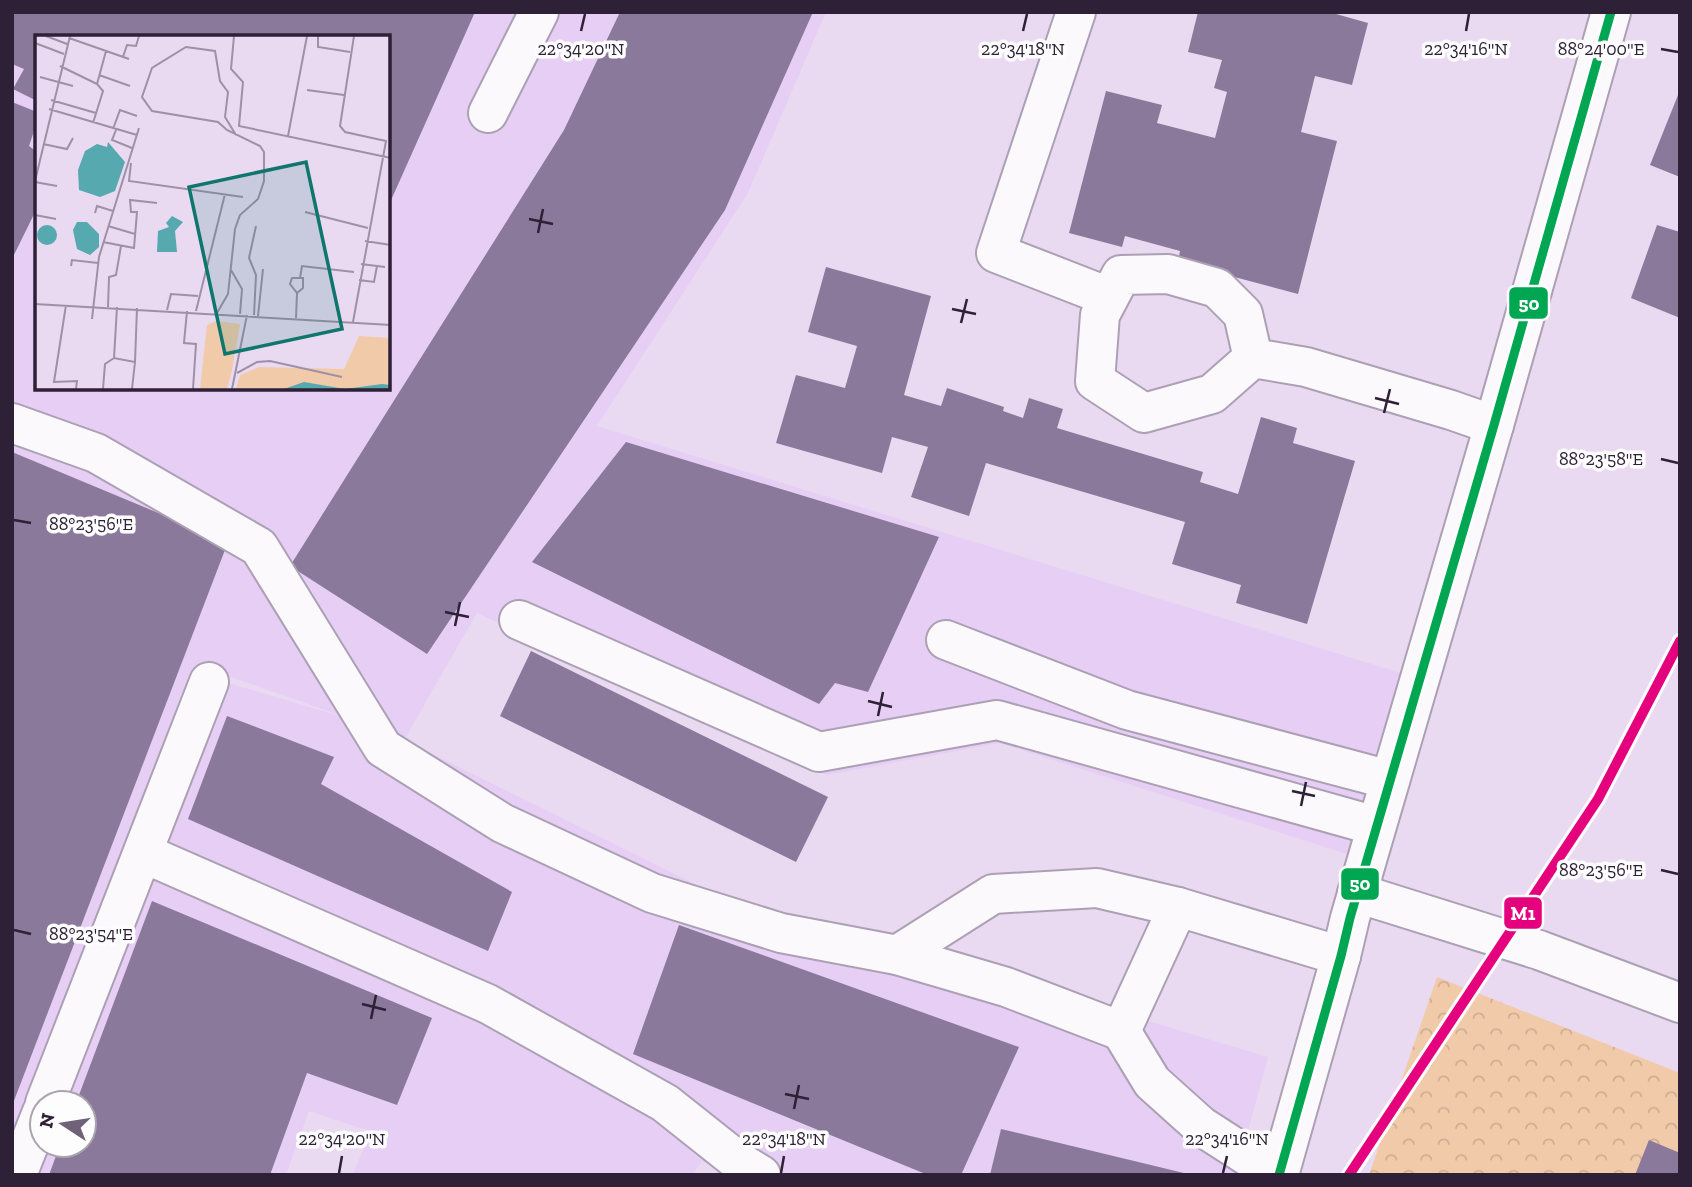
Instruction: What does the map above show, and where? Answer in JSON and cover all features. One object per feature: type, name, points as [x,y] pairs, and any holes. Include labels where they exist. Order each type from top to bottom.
[{"type":"street","points":[[488,113],[539,12]]},
{"type":"street","points":[[1076,12],[996,253],[1109,297]]},
{"type":"street","points":[[12,423],[96,453],[259,548],[383,747],[502,823],[652,893],[781,933],[897,955],[1006,987],[1121,1031],[1153,1082],[1201,1126],[1278,1175],[1611,12]]},
{"type":"street","points":[[1168,274],[1217,288],[1243,314],[1253,358],[1212,394],[1144,413],[1095,381],[1101,315],[1121,275],[1168,274]]},
{"type":"street","points":[[1253,358],[1306,367],[1494,425]]},
{"type":"street","points":[[519,621],[819,751],[997,720],[1376,826]]},
{"type":"street","points":[[946,640],[1127,710],[1390,780]]},
{"type":"street","points":[[51,1089],[209,682]]},
{"type":"street","points":[[143,853],[488,1004],[665,1103],[738,1161],[761,1175]]},
{"type":"street","points":[[897,955],[993,894],[1097,888],[1178,907],[1341,956]]},
{"type":"street","points":[[1357,893],[1539,950],[1680,1003]]},
{"type":"street","points":[[1121,1031],[1178,907]]},
{"type":"street","points":[[17,1175],[28,1147]]},
{"type":"shaded area","points":[[12,12],[826,12],[748,193],[597,426],[1401,673],[1350,855],[1000,743],[827,775],[477,613],[404,740],[699,886],[1268,1057],[1236,1175],[729,1175],[702,1161],[692,1175],[353,1175],[370,1131],[309,1111],[286,1175],[38,1175],[44,1159],[98,1159],[98,1089],[69,1089],[215,679],[356,721],[200,666],[37,1089],[28,1089],[28,1113],[12,1155]]},
{"type":"green space","points":[[1437,977],[1680,1073],[1680,1175],[1369,1175]]},
{"type":"building","points":[[12,12],[475,12],[390,203],[390,35],[35,35],[35,100],[13,89],[24,69],[12,64]]},
{"type":"building","points":[[620,12],[813,12],[725,210],[427,654],[290,566],[564,130]]},
{"type":"building","points":[[1198,12],[1329,12],[1368,23],[1352,85],[1315,76],[1301,132],[1337,141],[1298,294],[1178,262],[1180,251],[1125,236],[1122,247],[1069,233],[1106,91],[1162,105],[1157,123],[1215,138],[1227,92],[1214,88],[1222,60],[1188,52]]},
{"type":"building","points":[[1680,90],[1680,177],[1650,165]]},
{"type":"building","points":[[12,102],[35,111],[35,128],[29,146],[35,150],[35,212],[12,259]]},
{"type":"building","points":[[1657,225],[1680,232],[1680,318],[1631,298]]},
{"type":"building","points":[[826,267],[931,296],[904,395],[941,406],[947,388],[1004,407],[1003,411],[1023,418],[1029,398],[1063,409],[1057,428],[1203,472],[1200,482],[1238,494],[1261,417],[1297,428],[1293,443],[1355,461],[1307,624],[1236,603],[1241,585],[1172,564],[1185,522],[986,463],[969,516],[911,497],[928,447],[892,437],[882,473],[776,443],[796,375],[845,388],[857,346],[808,332]]},
{"type":"building","points":[[626,442],[939,537],[868,692],[835,683],[819,704],[532,562]]},
{"type":"building","points":[[12,452],[228,542],[12,1106]]},
{"type":"building","points":[[531,651],[828,797],[796,862],[500,716]]},
{"type":"building","points":[[227,716],[334,757],[321,784],[512,892],[488,951],[188,819]]},
{"type":"building","points":[[152,901],[432,1018],[397,1105],[307,1073],[270,1175],[49,1175],[55,1159],[98,1159],[98,1089],[81,1089]]},
{"type":"building","points":[[679,925],[1019,1047],[961,1175],[928,1175],[633,1054]]},
{"type":"building","points":[[1001,1129],[1188,1174],[1188,1175],[990,1175]]},
{"type":"building","points":[[1649,1140],[1680,1153],[1680,1175],[1635,1175]]},
{"type":"transit line","name":"50","points":[[1279,1175],[1350,918],[1611,12]]},
{"type":"transit line","name":"M1","points":[[1349,1175],[1598,799],[1680,641]]}]
